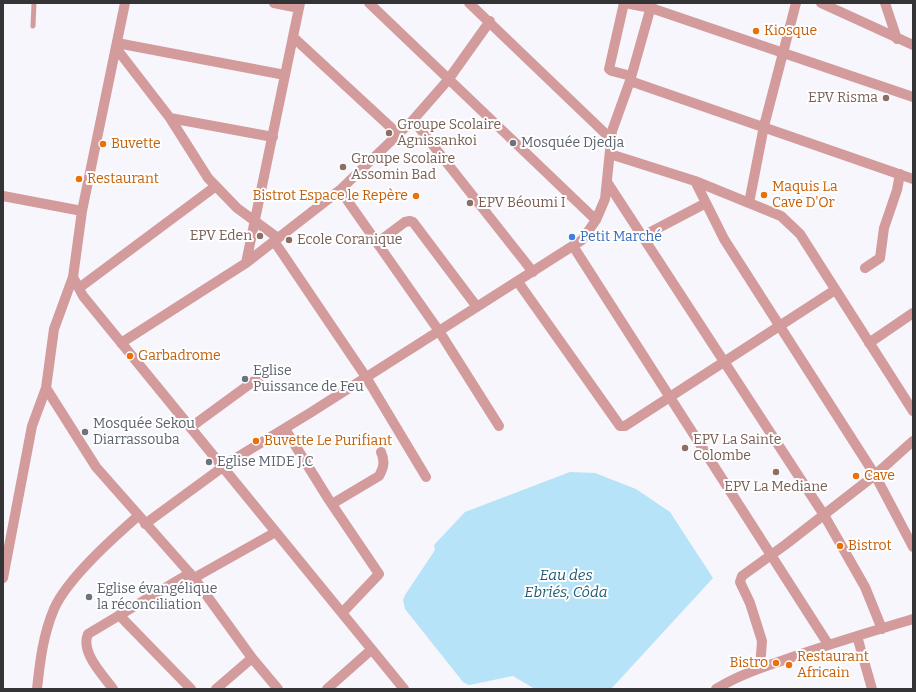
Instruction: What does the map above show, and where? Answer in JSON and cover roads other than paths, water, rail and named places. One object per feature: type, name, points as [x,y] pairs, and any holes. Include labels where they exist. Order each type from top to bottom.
[{"type":"street","points":[[3,578],[32,426],[46,388],[54,329],[73,277],[82,210],[125,3]]},
{"type":"street","points":[[246,263],[254,219],[273,137],[300,6],[274,3]]},
{"type":"street","points":[[369,3],[596,220]]},
{"type":"street","points":[[469,3],[490,21],[610,139]]},
{"type":"street","points":[[913,97],[782,53],[652,5],[625,3],[609,69],[630,78],[913,179]]},
{"type":"street","points":[[748,203],[764,126],[796,3]]},
{"type":"street","points":[[821,3],[913,45]]},
{"type":"street","points":[[885,3],[897,39]]},
{"type":"street","points":[[145,524],[223,466],[285,429],[582,240],[596,220],[605,199],[610,154],[610,139],[652,5]]},
{"type":"street","points":[[120,343],[246,263],[340,190],[413,120],[448,80],[490,21]]},
{"type":"street","points":[[293,37],[398,134]]},
{"type":"street","points":[[116,46],[285,75]]},
{"type":"street","points":[[116,46],[170,118],[208,178],[237,208],[254,219],[276,240],[366,377],[426,477]]},
{"type":"street","points":[[170,118],[273,137]]},
{"type":"street","points":[[413,120],[533,272]]},
{"type":"street","points":[[610,154],[695,181],[781,216],[790,223],[800,234],[913,411]]},
{"type":"street","points":[[866,268],[880,258],[884,228],[897,190],[900,174]]},
{"type":"street","points":[[695,181],[724,239],[875,476],[913,547]]},
{"type":"street","points":[[607,182],[824,515],[865,587],[882,629]]},
{"type":"street","points":[[79,288],[216,186]]},
{"type":"street","points":[[340,190],[439,331],[499,426]]},
{"type":"street","points":[[3,196],[82,210]]},
{"type":"street","points":[[643,236],[706,203]]},
{"type":"street","points":[[377,243],[405,222],[413,222],[477,307]]},
{"type":"street","points":[[573,246],[828,644]]},
{"type":"street","points":[[73,277],[83,296],[120,343],[191,427],[274,533],[404,689]]},
{"type":"street","points":[[518,282],[620,426],[625,426],[671,397],[779,325],[835,290]]},
{"type":"street","points":[[869,343],[913,313]]},
{"type":"street","points":[[191,427],[268,370]]},
{"type":"street","points":[[46,388],[96,467],[192,576],[252,658],[278,689]]},
{"type":"street","points":[[285,429],[332,504],[379,574],[342,613]]},
{"type":"street","points":[[760,668],[763,650],[761,637],[750,604],[740,582],[742,576],[875,476],[913,441]]},
{"type":"street","points":[[332,504],[379,476],[383,469],[384,459],[381,452]]},
{"type":"street","points":[[37,689],[41,649],[55,608],[65,590],[85,568],[138,516]]},
{"type":"street","points":[[113,689],[91,657],[86,640],[92,630],[274,533]]},
{"type":"street","points":[[119,615],[191,689]]},
{"type":"street","points":[[716,689],[732,685],[760,668],[828,644],[913,619]]},
{"type":"street","points":[[857,636],[872,689]]},
{"type":"street","points":[[327,689],[371,650]]},
{"type":"street","points":[[216,689],[252,658]]},
{"type":"lane","points":[[33,26],[34,3]]},
{"type":"water","name":"Eau des Ebriés, Côda","points":[[570,472],[595,473],[636,489],[670,512],[713,578],[611,689],[535,689],[513,676],[469,685],[463,682],[405,609],[403,600],[405,595],[435,550],[434,545],[465,512]]},
{"type":"place","name":"Kiosque","points":[[756,31]]},
{"type":"place","name":"EPV Risma","points":[[886,98]]},
{"type":"place","name":"Groupe Scolaire Agnissankoi","points":[[389,133]]},
{"type":"place","name":"Mosquée Djedja","points":[[513,143]]},
{"type":"place","name":"Buvette","points":[[103,144]]},
{"type":"place","name":"Groupe Scolaire Assomin Bad","points":[[343,167]]},
{"type":"place","name":"Restaurant","points":[[79,179]]},
{"type":"place","name":"Maquis La Cave D'Or","points":[[764,195]]},
{"type":"place","name":"Bistrot Espace le Repère","points":[[416,196]]},
{"type":"place","name":"EPV Béoumi I","points":[[470,203]]},
{"type":"place","name":"EPV Eden","points":[[260,236]]},
{"type":"place","name":"Petit Marché","points":[[572,237]]},
{"type":"place","name":"Ecole Coranique","points":[[289,240]]},
{"type":"place","name":"Garbadrome","points":[[130,356]]},
{"type":"place","name":"Eglise Puissance de Feu","points":[[245,379]]},
{"type":"place","name":"Mosquée Sekou Diarrassouba","points":[[85,432]]},
{"type":"place","name":"Buvette Le Purifiant","points":[[256,441]]},
{"type":"place","name":"EPV La Sainte Colombe","points":[[685,448]]},
{"type":"place","name":"Eglise MIDE J.C","points":[[209,462]]},
{"type":"place","name":"EPV La Mediane","points":[[776,472]]},
{"type":"place","name":"Cave","points":[[856,476]]},
{"type":"place","name":"Bistrot","points":[[840,546]]},
{"type":"place","name":"Eglise évangélique la réconciliation","points":[[89,597]]},
{"type":"place","name":"Bistro","points":[[776,663]]},
{"type":"place","name":"Restaurant Africain","points":[[789,665]]}]
